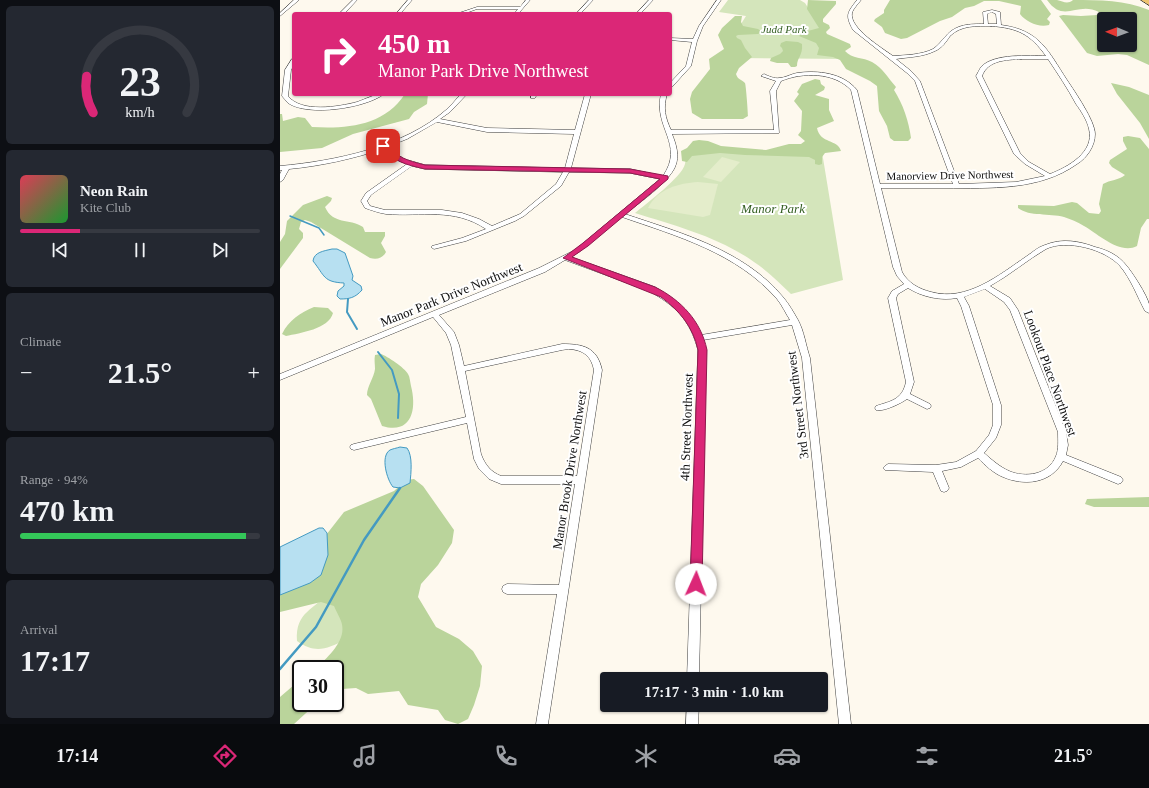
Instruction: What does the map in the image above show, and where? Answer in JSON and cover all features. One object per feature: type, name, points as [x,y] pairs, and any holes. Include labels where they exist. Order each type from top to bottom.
[{"type":"main road","points":[[1144,0],[1149,4]]},
{"type":"street","points":[[280,15],[297,0]]},
{"type":"street","points":[[342,12],[355,0]]},
{"type":"street","points":[[400,12],[410,0]]},
{"type":"street","points":[[518,12],[528,0]]},
{"type":"street","points":[[580,12],[591,0]]},
{"type":"street","points":[[640,12],[651,0]]},
{"type":"street","points":[[672,84],[686,70],[695,41],[704,21],[719,0]]},
{"type":"street","points":[[857,0],[850,12],[852,25],[863,37],[909,72],[919,85],[957,186]]},
{"type":"street","points":[[464,12],[477,8],[522,8]]},
{"type":"street","points":[[986,25],[985,13],[992,11],[998,13],[999,26]]},
{"type":"street","name":"Manorview Drive Northwest","points":[[878,186],[1018,184],[1049,176],[1070,166],[1084,156],[1091,144],[1093,131],[1088,118],[1039,42],[1031,35],[1015,29],[986,25],[957,29],[938,47],[931,51],[892,58]]},
{"type":"street","points":[[672,39],[695,41]]},
{"type":"street","points":[[1049,176],[1027,163],[1017,154],[979,76],[983,68],[1000,60],[1050,58]]},
{"type":"street","points":[[292,63],[288,70],[285,96],[286,100],[300,106],[322,108],[356,104],[376,96]]},
{"type":"street","points":[[764,76],[779,80],[794,76],[814,74],[830,76],[848,82],[854,90],[899,273],[901,277],[909,284],[920,291],[934,296],[960,296],[971,293],[985,286],[1046,247],[1066,243],[1083,245],[1106,253],[1122,264],[1149,311]]},
{"type":"street","points":[[670,132],[777,132],[774,91],[776,83],[779,80]]},
{"type":"street","points":[[280,180],[283,168],[338,160],[383,146],[416,132],[436,120],[456,104],[462,96]]},
{"type":"street","points":[[434,247],[452,244],[522,215],[559,185],[567,170],[587,96]]},
{"type":"street","points":[[621,215],[665,178],[673,168],[675,160],[670,132],[663,115],[662,103],[664,96]]},
{"type":"street","points":[[436,120],[487,130],[577,132]]},
{"type":"street","points":[[383,146],[397,158],[411,164],[443,168],[637,171],[665,178]]},
{"type":"street","points":[[411,164],[368,194],[364,201],[367,207],[384,212],[442,212],[462,215],[477,220],[491,229]]},
{"type":"street","name":"Manor Park Drive Northwest","points":[[280,377],[542,270],[566,258],[586,244],[621,215]]},
{"type":"street","name":"3rd Street Northwest","points":[[621,215],[702,243],[739,262],[767,283],[789,310],[795,322],[804,346],[806,358],[845,724]]},
{"type":"street","name":"4th Street Northwest","points":[[566,258],[652,289],[664,295],[674,302],[690,319],[700,338],[702,356],[693,672]]},
{"type":"street","points":[[879,408],[899,401],[907,396],[910,382],[892,298],[895,293],[909,284]]},
{"type":"street","name":"Lookout Place Northwest","points":[[985,286],[1003,297],[1014,310],[1062,432],[1064,450],[1061,457]]},
{"type":"street","points":[[888,468],[936,469],[958,465],[979,454],[994,436],[997,425],[997,405],[965,306],[960,296]]},
{"type":"street","points":[[434,314],[452,337],[461,369],[480,464],[495,478],[510,480],[580,480]]},
{"type":"street","points":[[700,338],[795,322]]},
{"type":"street","name":"Manor Brook Drive Northwest","points":[[461,369],[562,347],[577,347],[595,357],[598,370],[542,724]]},
{"type":"street","points":[[907,396],[927,406]]},
{"type":"street","points":[[354,447],[471,419]]},
{"type":"street","points":[[979,454],[1000,470],[1015,477],[1025,478],[1046,475],[1052,471],[1061,457],[1118,480]]},
{"type":"street","points":[[936,469],[944,488]]},
{"type":"street","points":[[507,590],[563,590]]},
{"type":"street","points":[[692,724],[693,712]]},
{"type":"green space","name":"Judd Park","points":[[728,0],[800,0],[805,3],[829,40],[849,59],[729,58],[736,32],[746,16],[719,12]]},
{"type":"green space","points":[[808,0],[836,1],[836,4],[823,19],[823,22],[829,25],[830,28],[826,32],[827,34],[850,44],[851,47],[845,51],[848,54],[854,57],[869,60],[876,64],[896,87],[894,90],[903,107],[909,126],[911,138],[908,141],[894,141],[890,138],[887,126],[879,111],[877,86],[846,69],[840,60],[833,57],[817,55],[819,48],[816,43],[799,36],[804,32],[819,28],[807,9]]},
{"type":"green space","points":[[890,0],[1041,0],[1051,14],[1047,19],[1050,22],[1049,25],[1041,26],[1029,22],[1020,14],[1021,6],[999,1],[984,1],[974,6],[965,8],[952,17],[940,21],[907,38],[901,39],[885,33],[882,27],[874,21],[884,13],[884,10]]},
{"type":"green space","points":[[1047,0],[1067,2],[1073,0],[1112,1],[1131,4],[1149,10],[1149,65],[1127,55],[1118,54],[1097,56],[1087,53],[1059,16],[1097,15],[1097,52],[1137,52],[1137,12],[1099,12],[1091,9],[1059,10],[1053,7]]},
{"type":"green space","points":[[735,16],[742,16],[741,22],[743,26],[758,29],[762,32],[758,34],[736,36],[741,40],[752,57],[739,68],[736,74],[745,83],[748,116],[743,119],[702,119],[692,113],[690,99],[692,92],[710,69],[709,59],[724,49],[718,35],[722,28]]},
{"type":"green space","points":[[786,41],[798,42],[802,44],[801,54],[797,66],[795,67],[791,67],[788,63],[777,63],[770,61],[771,58],[783,51],[780,46],[781,43]]},
{"type":"green space","points":[[815,79],[820,80],[821,84],[825,87],[824,90],[815,95],[829,99],[829,110],[834,121],[817,128],[822,137],[839,147],[841,151],[825,153],[822,157],[822,164],[815,164],[815,160],[809,157],[720,153],[692,156],[687,162],[682,161],[681,151],[687,148],[693,141],[699,140],[708,141],[721,146],[766,150],[789,144],[801,144],[805,141],[798,135],[801,131],[802,111],[794,101],[799,94],[797,92],[802,84]]},
{"type":"green space","points":[[1111,83],[1129,87],[1149,95],[1149,139],[1140,123],[1117,94]]},
{"type":"green space","points":[[403,96],[428,96],[427,104],[414,112],[409,119],[353,134],[322,148],[280,152],[280,114],[282,114],[283,121],[298,117],[305,118],[312,127],[351,126],[376,119],[387,113]]},
{"type":"green space","points":[[1128,136],[1140,138],[1149,149],[1149,219],[1147,219],[1141,228],[1137,246],[1124,248],[1116,246],[1082,225],[1064,217],[1028,213],[1018,208],[1018,205],[1054,206],[1072,202],[1077,203],[1089,213],[1099,214],[1101,211],[1099,204],[1103,184],[1125,175],[1112,167],[1109,163],[1110,160],[1127,149],[1123,141],[1123,137]]},
{"type":"green space","name":"Manor Park","points":[[685,151],[822,152],[843,280],[791,294],[769,273],[741,253],[697,233],[635,213],[678,176],[685,164]]},
{"type":"green space","points":[[722,157],[740,162],[721,182],[703,177]]},
{"type":"green space","points":[[698,182],[718,184],[710,215],[703,217],[648,208],[657,196],[669,188]]},
{"type":"green space","points":[[327,196],[332,198],[325,207],[328,213],[332,216],[337,219],[358,224],[363,227],[365,232],[385,232],[385,236],[381,243],[386,252],[385,254],[380,258],[370,258],[311,222],[305,220],[301,222],[299,229],[303,233],[303,238],[280,269],[280,242],[285,234],[287,221],[303,205]]},
{"type":"green space","points":[[314,307],[328,308],[333,313],[326,323],[306,332],[286,336],[282,334],[295,318]]},
{"type":"green space","points":[[381,354],[403,369],[410,378],[413,395],[412,411],[410,418],[400,427],[392,428],[382,426],[371,399],[367,395],[375,369],[375,355]]},
{"type":"green space","points":[[414,479],[423,486],[454,530],[452,543],[438,565],[421,584],[418,597],[436,627],[459,639],[473,651],[482,666],[480,686],[474,705],[468,719],[458,724],[445,720],[438,710],[408,705],[399,691],[368,694],[356,688],[344,689],[344,660],[324,660],[336,647],[342,635],[341,621],[334,606],[321,602],[280,612],[280,594],[344,512],[394,491],[406,480]]},
{"type":"green space","points":[[1149,497],[1149,507],[1094,507],[1085,504],[1087,499]]},
{"type":"green space","points":[[339,577],[345,640],[321,649],[310,648],[303,645],[297,641],[299,623],[307,612],[331,589]]},
{"type":"green space","points":[[292,687],[292,712],[307,712],[294,724],[280,724],[280,697]]},
{"type":"water","points":[[332,249],[337,249],[345,253],[353,276],[352,280],[361,286],[362,290],[352,298],[340,299],[337,296],[338,291],[344,286],[344,283],[328,280],[313,261],[317,254]]},
{"type":"water","points":[[400,447],[407,448],[409,451],[411,465],[410,483],[400,488],[393,487],[391,484],[387,474],[385,457],[390,450]]},
{"type":"water","points":[[319,528],[323,528],[327,533],[328,555],[321,575],[310,583],[280,595],[280,547]]},
{"type":"waterway","points":[[290,216],[319,228],[324,235]]},
{"type":"waterway","points":[[348,299],[347,312],[357,329]]},
{"type":"waterway","points":[[378,352],[392,370],[399,394],[398,418]]},
{"type":"waterway","points":[[280,669],[316,627],[364,540],[400,488]]},
{"type":"route","points":[[383,146],[403,162],[425,167],[630,171],[643,172],[665,178],[586,244],[566,258],[652,289],[664,295],[674,302],[690,319],[700,338],[702,350],[696,584]]}]
